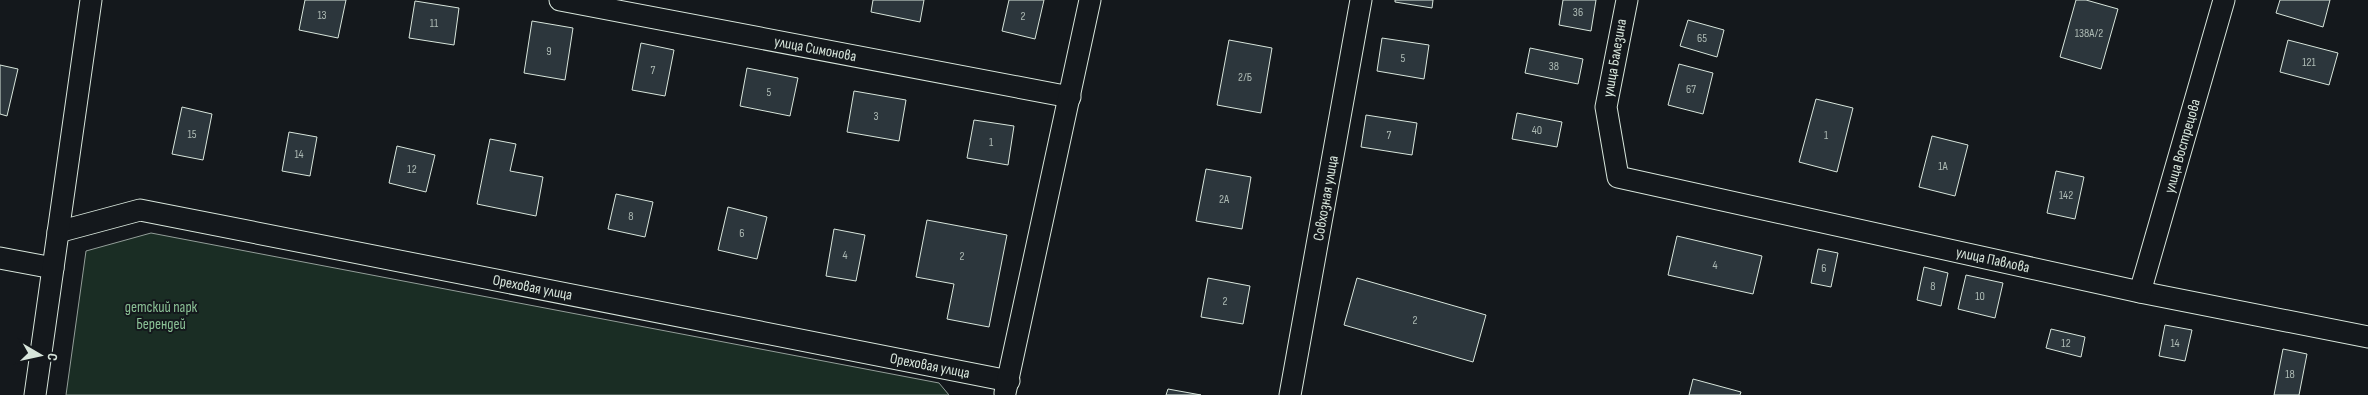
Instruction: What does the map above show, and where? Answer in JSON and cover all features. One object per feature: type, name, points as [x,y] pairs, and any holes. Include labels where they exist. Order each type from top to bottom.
[{"type":"street","points":[[35,395],[92,0]]},
{"type":"street","name":"улица Симонова","points":[[560,0],[1070,97]]},
{"type":"street","points":[[1007,388],[1090,0]]},
{"type":"street","name":"Совхозная улица","points":[[1290,395],[1361,0]]},
{"type":"street","name":"улица Балезина","points":[[1618,176],[1606,107],[1627,0]]},
{"type":"street","name":"улица Вострецова","points":[[2140,292],[2224,0]]},
{"type":"street","name":"улица Павлова","points":[[1618,176],[2140,292],[2368,338]]},
{"type":"street","name":"Ореховая улица","points":[[58,232],[140,210],[1007,388]]},
{"type":"street","points":[[0,258],[53,268]]},
{"type":"green space","name":"детский парк Берендей","points":[[151,233],[939,383],[949,395],[66,395],[86,251]]},
{"type":"building","points":[[305,0],[346,0],[338,38],[299,30]]},
{"type":"building","points":[[873,0],[924,0],[920,22],[871,12]]},
{"type":"building","points":[[1009,0],[1044,0],[1035,39],[1002,31]]},
{"type":"building","points":[[1395,0],[1433,0],[1432,8],[1395,2]]},
{"type":"building","points":[[1563,0],[1596,0],[1591,31],[1559,25]]},
{"type":"building","points":[[2076,0],[2086,0],[2118,9],[2101,69],[2060,57]]},
{"type":"building","points":[[2280,0],[2330,0],[2323,27],[2276,13]]},
{"type":"building","points":[[415,1],[459,8],[454,45],[409,38]]},
{"type":"building","points":[[1688,20],[1724,30],[1717,57],[1680,46]]},
{"type":"building","points":[[532,21],[573,28],[565,80],[524,73]]},
{"type":"building","points":[[1382,38],[1429,45],[1424,79],[1377,71]]},
{"type":"building","points":[[1229,40],[1272,48],[1261,113],[1217,105]]},
{"type":"building","points":[[2288,40],[2338,53],[2329,85],[2280,72]]},
{"type":"building","points":[[641,43],[674,50],[665,96],[632,90]]},
{"type":"building","points":[[1530,48],[1583,59],[1578,84],[1525,73]]},
{"type":"building","points":[[1679,64],[1713,73],[1703,114],[1668,105]]},
{"type":"building","points":[[0,65],[18,69],[7,116],[0,114]]},
{"type":"building","points":[[747,68],[798,78],[790,116],[740,106]]},
{"type":"building","points":[[854,91],[906,100],[899,141],[847,132]]},
{"type":"building","points":[[1816,99],[1853,108],[1837,172],[1799,162]]},
{"type":"building","points":[[182,107],[212,114],[203,160],[172,154]]},
{"type":"building","points":[[1517,113],[1562,122],[1557,147],[1512,139]]},
{"type":"building","points":[[1366,115],[1417,123],[1412,155],[1361,147]]},
{"type":"building","points":[[974,120],[1014,126],[1008,165],[967,158]]},
{"type":"building","points":[[289,132],[317,137],[310,176],[282,171]]},
{"type":"building","points":[[1932,136],[1968,145],[1955,196],[1919,187]]},
{"type":"building","points":[[490,139],[516,144],[510,171],[543,177],[536,216],[477,204]]},
{"type":"building","points":[[397,146],[435,155],[426,192],[389,183]]},
{"type":"building","points":[[1206,169],[1251,177],[1242,229],[1196,221]]},
{"type":"building","points":[[2056,171],[2084,177],[2075,219],[2047,213]]},
{"type":"building","points":[[616,194],[653,202],[645,237],[608,229]]},
{"type":"building","points":[[728,207],[767,217],[757,259],[718,250]]},
{"type":"building","points":[[927,220],[1007,235],[989,327],[947,319],[954,284],[916,277]]},
{"type":"building","points":[[834,229],[865,235],[856,281],[826,276]]},
{"type":"building","points":[[1677,236],[1762,256],[1753,294],[1668,275]]},
{"type":"building","points":[[1818,249],[1838,253],[1831,287],[1811,283]]},
{"type":"building","points":[[1924,267],[1948,273],[1941,306],[1917,300]]},
{"type":"building","points":[[1966,275],[2003,283],[1995,318],[1958,309]]},
{"type":"building","points":[[1208,278],[1250,286],[1243,324],[1201,317]]},
{"type":"building","points":[[1357,278],[1486,315],[1473,362],[1344,325]]},
{"type":"building","points":[[2165,325],[2192,330],[2185,361],[2159,356]]},
{"type":"building","points":[[2051,329],[2085,337],[2081,357],[2046,348]]},
{"type":"building","points":[[2283,349],[2307,354],[2299,395],[2274,395]]},
{"type":"building","points":[[1693,379],[1741,392],[1740,395],[1689,395]]},
{"type":"building","points":[[1168,389],[1201,395],[1166,395]]}]
